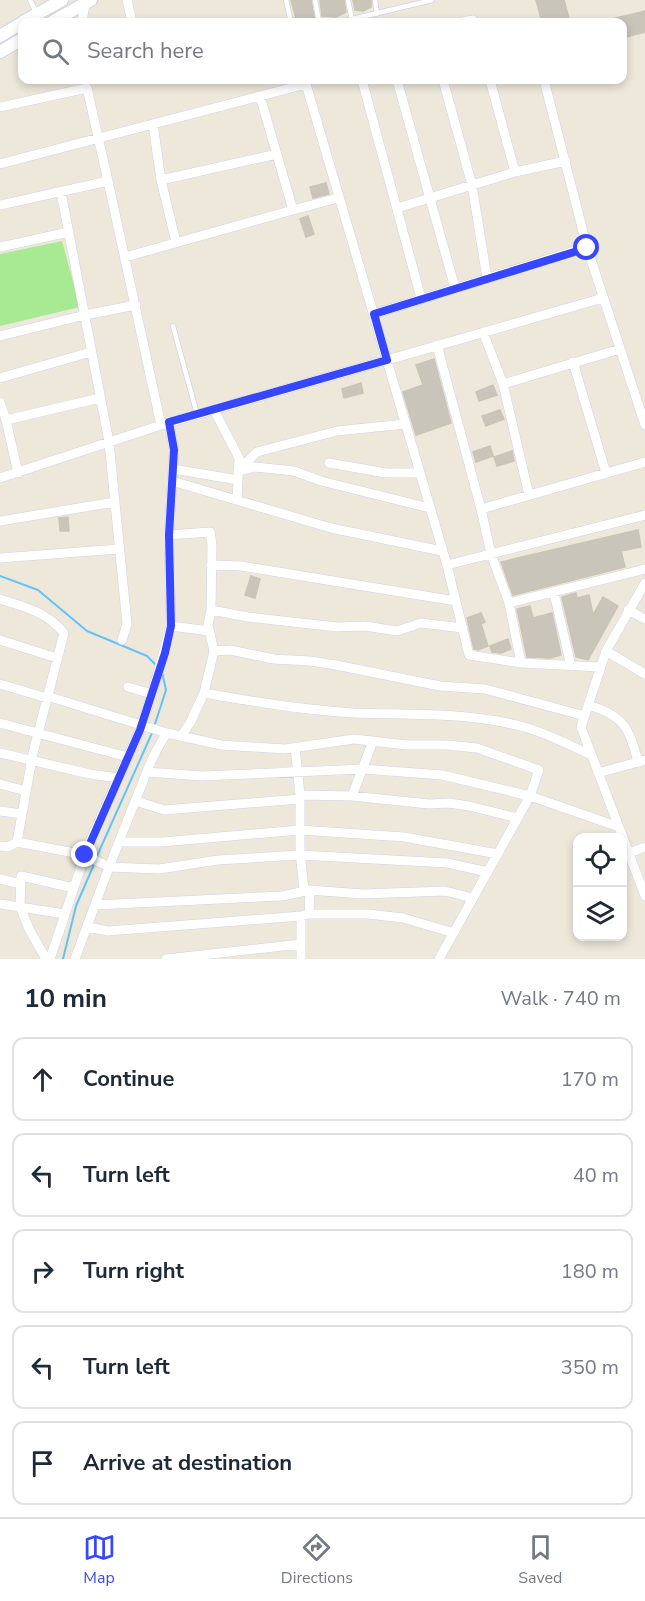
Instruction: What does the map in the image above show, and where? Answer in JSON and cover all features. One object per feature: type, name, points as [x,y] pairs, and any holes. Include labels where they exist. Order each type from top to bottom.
[{"type":"street","points":[[39,18],[62,0]]},
{"type":"street","points":[[127,0],[131,18]]},
{"type":"street","points":[[59,18],[88,2]]},
{"type":"street","points":[[83,18],[88,2]]},
{"type":"street","points":[[0,36],[18,26]]},
{"type":"street","points":[[0,52],[18,41]]},
{"type":"street","points":[[0,107],[86,84],[136,305],[165,424],[174,450],[169,535],[171,626],[165,653],[142,724],[85,855],[48,959]]},
{"type":"street","points":[[0,164],[306,84],[447,565],[470,655],[521,663],[600,667]]},
{"type":"street","points":[[363,84],[421,298]]},
{"type":"street","points":[[398,84],[455,288]]},
{"type":"street","points":[[444,84],[472,185],[488,278]]},
{"type":"street","points":[[491,84],[515,172]]},
{"type":"street","points":[[545,84],[587,248],[645,426]]},
{"type":"street","points":[[260,96],[293,210]]},
{"type":"street","points":[[153,124],[161,180],[176,242]]},
{"type":"street","points":[[161,180],[277,154]]},
{"type":"street","points":[[396,207],[515,172],[566,161]]},
{"type":"street","points":[[0,205],[108,181]]},
{"type":"street","points":[[62,192],[109,442],[127,624],[122,640]]},
{"type":"street","points":[[125,257],[338,198]]},
{"type":"street","points":[[0,247],[69,232]]},
{"type":"street","points":[[374,314],[587,248]]},
{"type":"street","points":[[0,478],[197,414],[603,298]]},
{"type":"street","points":[[0,336],[84,315],[136,305]]},
{"type":"street","points":[[483,332],[503,384],[529,495]]},
{"type":"street","points":[[437,345],[491,555],[509,603],[521,663]]},
{"type":"street","points":[[503,384],[620,349]]},
{"type":"street","points":[[0,378],[92,352]]},
{"type":"street","points":[[573,362],[606,473]]},
{"type":"street","points":[[6,420],[100,398]]},
{"type":"street","points":[[0,402],[18,473]]},
{"type":"street","points":[[214,410],[239,458],[237,500]]},
{"type":"street","points":[[238,475],[257,452],[337,431],[405,423]]},
{"type":"street","points":[[481,509],[645,462]]},
{"type":"street","points":[[329,463],[386,473],[420,473]]},
{"type":"street","points":[[172,470],[238,475],[255,467],[294,471],[321,481],[430,508]]},
{"type":"street","points":[[172,481],[358,535],[442,551]]},
{"type":"street","points":[[0,520],[115,502]]},
{"type":"street","points":[[447,565],[645,515]]},
{"type":"street","points":[[169,535],[210,532],[212,545],[211,610],[208,625],[214,651],[204,693],[182,736]]},
{"type":"street","points":[[0,558],[119,549]]},
{"type":"street","points":[[211,565],[241,566],[456,601]]},
{"type":"street","points":[[509,603],[645,569]]},
{"type":"street","points":[[645,583],[606,651],[581,727],[645,896]]},
{"type":"street","points":[[554,593],[571,666]]},
{"type":"street","points":[[0,599],[24,606],[53,620],[64,633],[31,761],[17,842]]},
{"type":"street","points":[[211,610],[249,617],[337,627],[365,626],[397,631],[421,623],[463,628]]},
{"type":"street","points":[[628,610],[645,620]]},
{"type":"street","points":[[171,626],[210,630]]},
{"type":"street","points":[[0,640],[57,658]]},
{"type":"street","points":[[214,651],[230,650],[274,659],[336,665],[440,686],[485,689],[585,716]]},
{"type":"street","points":[[606,651],[645,674]]},
{"type":"street","points":[[0,684],[167,733],[221,745],[285,749],[354,739],[477,748],[539,770],[530,796],[439,959]]},
{"type":"street","points":[[128,687],[152,694]]},
{"type":"street","points":[[204,693],[302,709],[427,714],[523,726],[591,755]]},
{"type":"street","points":[[588,705],[614,715],[627,727],[641,761],[598,773]]},
{"type":"street","points":[[0,723],[128,757]]},
{"type":"street","points":[[75,959],[118,842],[158,745],[167,733]]},
{"type":"street","points":[[352,796],[372,741]]},
{"type":"street","points":[[295,747],[300,797],[300,855],[304,890],[362,894],[445,891],[473,898]]},
{"type":"street","points":[[0,753],[118,778]]},
{"type":"street","points":[[147,772],[202,776],[363,769],[442,775],[530,796],[619,827]]},
{"type":"street","points":[[0,784],[26,791]]},
{"type":"street","points":[[136,801],[164,810],[300,797],[352,796],[469,806],[518,818]]},
{"type":"street","points":[[0,811],[22,814]]},
{"type":"street","points":[[118,842],[162,842],[300,830],[404,837],[498,854]]},
{"type":"street","points":[[0,846],[8,847],[17,842],[85,855],[109,867],[159,869],[218,860],[300,855],[447,862],[488,872]]},
{"type":"street","points":[[629,853],[645,847]]},
{"type":"street","points":[[48,959],[28,929],[20,906],[21,876],[74,888]]},
{"type":"street","points":[[0,879],[21,884]]},
{"type":"street","points":[[95,905],[282,896],[310,890]]},
{"type":"street","points":[[301,959],[301,944],[310,890]]},
{"type":"street","points":[[0,904],[65,914]]},
{"type":"street","points":[[87,927],[108,931],[305,915],[368,914],[403,918],[454,933]]},
{"type":"street","points":[[166,959],[301,944]]},
{"type":"lane","points":[[30,0],[39,18]]},
{"type":"lane","points":[[286,0],[290,18]]},
{"type":"lane","points":[[315,0],[318,18]]},
{"type":"lane","points":[[348,0],[352,18]]},
{"type":"lane","points":[[375,0],[377,14]]},
{"type":"lane","points":[[404,0],[405,7]]},
{"type":"lane","points":[[360,18],[432,0]]},
{"type":"lane","points":[[173,326],[197,414]]},
{"type":"green space","points":[[62,241],[80,307],[0,326],[0,254]]},
{"type":"building","points":[[291,0],[311,0],[314,18],[296,18]]},
{"type":"building","points":[[320,0],[344,0],[346,12],[336,17],[322,16]]},
{"type":"building","points":[[353,0],[371,0],[371,7],[363,11],[355,10]]},
{"type":"building","points":[[536,0],[564,0],[569,18],[541,18]]},
{"type":"building","points":[[645,11],[645,32],[627,37],[627,18],[615,18]]},
{"type":"building","points":[[326,183],[329,194],[313,198],[310,187]]},
{"type":"building","points":[[308,216],[314,234],[306,237],[300,219]]},
{"type":"building","points":[[434,359],[451,423],[416,435],[403,392],[423,385],[416,365]]},
{"type":"building","points":[[361,383],[363,393],[344,398],[342,389]]},
{"type":"building","points":[[493,385],[497,395],[479,401],[476,392]]},
{"type":"building","points":[[500,410],[504,419],[486,426],[482,416]]},
{"type":"building","points":[[490,446],[493,456],[476,462],[473,452]]},
{"type":"building","points":[[512,451],[514,461],[497,466],[494,457]]},
{"type":"building","points":[[68,517],[69,531],[60,531],[59,518]]},
{"type":"building","points":[[638,530],[641,547],[621,551],[625,567],[513,595],[501,562]]},
{"type":"building","points":[[251,576],[260,579],[255,598],[245,595]]},
{"type":"building","points":[[576,593],[577,598],[589,595],[593,615],[603,597],[618,606],[588,660],[576,657],[562,597]]},
{"type":"building","points":[[530,606],[533,618],[552,613],[561,655],[550,658],[527,657],[517,609]]},
{"type":"building","points":[[481,613],[485,622],[481,624],[488,646],[478,650],[474,649],[467,618]]},
{"type":"building","points":[[508,639],[511,649],[501,653],[492,652],[490,646]]},
{"type":"waterway","points":[[0,576],[38,590],[87,631],[147,656],[157,666]]},
{"type":"waterway","points":[[154,727],[166,690],[162,672]]},
{"type":"waterway","points":[[97,856],[152,733]]},
{"type":"waterway","points":[[63,959],[76,906],[95,862]]},
{"type":"route","points":[[85,855],[140,730],[165,653],[171,626],[169,535],[174,450],[169,422],[387,360],[374,314],[587,248]]}]
